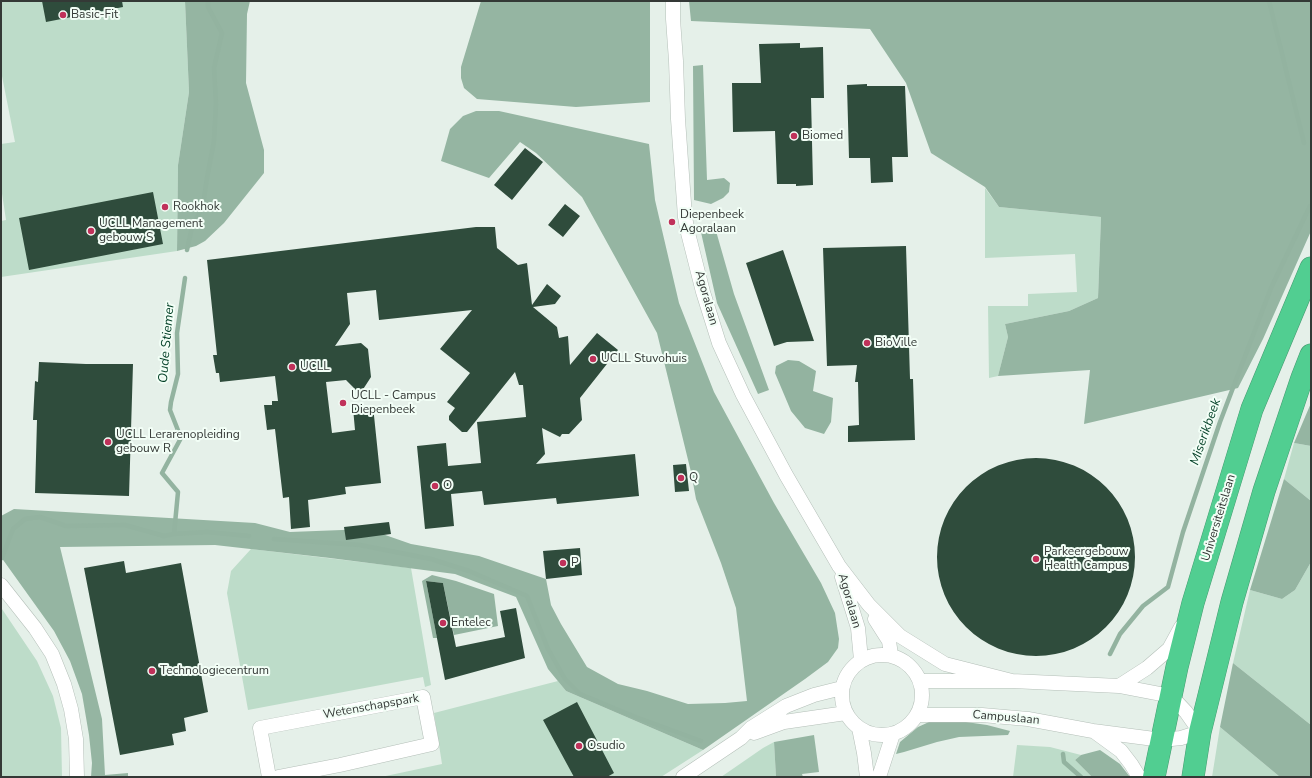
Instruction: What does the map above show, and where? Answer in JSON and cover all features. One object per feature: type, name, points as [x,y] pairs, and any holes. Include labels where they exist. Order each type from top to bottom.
[{"type":"highway","name":"Universiteitslaan","points":[[1154,777],[1177,667],[1193,604],[1252,409],[1311,268]]},
{"type":"highway","points":[[1193,777],[1200,732],[1232,602],[1260,506],[1311,355]]},
{"type":"street","name":"Agoralaan","points":[[673,1],[678,119],[685,217],[703,292],[719,343],[743,395],[786,475],[839,566],[869,606],[900,636],[946,664],[1012,681]]},
{"type":"street","name":"Agoralaan","points":[[839,566],[858,628],[860,660]]},
{"type":"street","points":[[1,585],[35,628],[52,654],[64,684],[71,709],[76,739],[77,777]]},
{"type":"street","points":[[1119,686],[1147,668],[1169,649],[1193,604]]},
{"type":"street","name":"Agoralaan","points":[[869,606],[877,623],[889,642],[891,654]]},
{"type":"street","points":[[875,654],[891,654],[909,664],[916,672],[921,681],[923,692],[922,704],[918,715],[903,729],[893,734],[881,735],[870,733],[859,728],[850,720],[846,713],[842,698],[842,688],[849,672],[860,660],[875,654]]},
{"type":"street","points":[[921,681],[1012,681],[1119,686],[1171,696],[1186,712],[1200,732]]},
{"type":"street","points":[[683,777],[741,738],[751,728],[786,706],[814,695],[842,688]]},
{"type":"street","name":"Wetenschapspark","points":[[269,777],[260,728],[423,696],[432,744],[340,765],[278,777]]},
{"type":"street","points":[[741,738],[784,722],[846,713]]},
{"type":"street","name":"Campuslaan","points":[[918,715],[982,715],[1028,719],[1094,731],[1162,740],[1181,738],[1200,732]]},
{"type":"street","points":[[859,728],[867,777]]},
{"type":"street","name":"Campuslaan","points":[[1094,731],[1121,751],[1139,777]]},
{"type":"street","points":[[879,777],[893,734]]},
{"type":"shaded area","points":[[1,1],[185,1],[189,92],[178,165],[177,251],[1,277],[1,221],[6,220],[1,187],[1,144],[15,142],[1,71]]},
{"type":"shaded area","points":[[185,1],[250,1],[247,14],[246,83],[264,150],[264,173],[224,223],[205,241],[196,246],[177,251],[178,165],[189,92]]},
{"type":"shaded area","points":[[481,1],[650,1],[650,102],[576,107],[477,99],[464,88],[461,78],[461,67]]},
{"type":"shaded area","points":[[689,1],[1311,1],[1311,231],[1263,339],[1238,388],[1084,424],[1090,370],[998,376],[1008,337],[1005,324],[1069,311],[1098,298],[1101,217],[999,207],[985,187],[931,153],[906,83],[870,29],[691,21]]},
{"type":"shaded area","points":[[703,65],[707,180],[724,178],[730,183],[729,192],[723,198],[711,204],[694,200],[693,66]]},
{"type":"shaded area","points":[[476,111],[499,111],[649,144],[655,200],[679,303],[714,392],[774,503],[821,583],[835,613],[839,639],[838,648],[828,662],[703,750],[566,691],[548,669],[516,597],[455,574],[215,545],[60,547],[102,719],[105,775],[128,773],[128,777],[91,777],[92,763],[89,735],[82,694],[70,661],[54,631],[1,557],[1,516],[14,509],[255,523],[290,532],[368,529],[411,544],[479,556],[546,579],[551,605],[587,667],[618,684],[647,691],[688,704],[747,701],[736,608],[721,563],[696,499],[691,472],[657,333],[582,197],[536,153],[520,142],[489,178],[441,161],[450,129],[463,116]]},
{"type":"shaded area","points":[[985,188],[999,207],[1101,217],[1098,298],[1069,311],[1005,324],[1008,337],[998,376],[989,378],[988,306],[1028,306],[1028,294],[1077,292],[1075,254],[985,258]]},
{"type":"shaded area","points":[[714,224],[734,294],[769,390],[758,394],[717,303],[700,228]]},
{"type":"shaded area","points":[[788,360],[799,361],[816,371],[813,391],[833,398],[831,422],[824,434],[805,428],[791,411],[775,373],[776,366]]},
{"type":"shaded area","points":[[1311,403],[1311,446],[1294,443]]},
{"type":"shaded area","points":[[1294,443],[1311,446],[1311,501],[1284,479]]},
{"type":"shaded area","points":[[1284,479],[1311,501],[1311,562],[1295,590],[1282,599],[1250,590]]},
{"type":"shaded area","points":[[251,549],[411,568],[431,685],[425,687],[423,677],[248,710],[227,593],[231,571]]},
{"type":"shaded area","points":[[1311,562],[1311,725],[1233,663],[1250,590],[1282,599],[1295,590]]},
{"type":"shaded area","points":[[432,575],[456,581],[494,594],[498,626],[454,635],[443,583],[426,581],[437,638],[433,638],[422,581]]},
{"type":"shaded area","points":[[2,609],[37,661],[53,696],[61,728],[62,777],[1,777]]},
{"type":"shaded area","points":[[1233,663],[1311,725],[1311,777],[1280,777],[1220,727]]},
{"type":"shaded area","points":[[558,681],[566,691],[703,750],[661,777],[381,777],[442,764],[434,713]]},
{"type":"shaded area","points":[[959,721],[987,725],[1010,731],[1008,735],[959,737],[896,754],[900,742],[918,727],[929,722]]},
{"type":"shaded area","points":[[1220,727],[1280,777],[1212,777]]},
{"type":"shaded area","points":[[814,735],[819,772],[802,774],[803,777],[776,777],[774,742]]},
{"type":"shaded area","points":[[774,742],[776,777],[721,777],[763,748]]},
{"type":"shaded area","points":[[1017,745],[1050,747],[1081,755],[1075,760],[1092,777],[1013,777]]},
{"type":"shaded area","points":[[1100,750],[1120,764],[1130,777],[1092,777],[1075,760],[1081,755]]},
{"type":"building","name":"Basic-Fit","points":[[42,1],[122,1],[123,7],[46,22]]},
{"type":"building","name":"Biomed","points":[[800,43],[800,48],[823,47],[824,98],[811,98],[813,185],[796,186],[796,184],[777,184],[775,131],[733,132],[732,83],[761,83],[759,44]]},
{"type":"building","points":[[867,84],[867,86],[905,86],[908,157],[892,157],[893,182],[871,183],[870,158],[849,158],[847,85]]},
{"type":"building","points":[[525,148],[543,162],[512,200],[494,185]]},
{"type":"building","name":"UCLL Management gebouw S","points":[[153,192],[163,244],[29,270],[19,218]]},
{"type":"building","points":[[565,204],[580,216],[563,237],[548,225]]},
{"type":"building","name":"UCLL","points":[[476,227],[495,227],[497,248],[518,265],[527,263],[532,305],[547,284],[561,296],[555,304],[533,307],[557,327],[559,338],[568,336],[570,365],[597,333],[618,350],[580,398],[582,420],[569,434],[562,434],[560,437],[542,428],[545,454],[536,464],[635,454],[639,496],[557,504],[556,498],[484,505],[482,491],[451,494],[454,526],[425,529],[417,446],[446,443],[448,466],[481,463],[477,422],[526,417],[523,385],[519,385],[515,372],[467,432],[462,432],[449,420],[449,416],[455,408],[447,402],[470,373],[440,349],[472,310],[379,320],[376,290],[347,293],[350,324],[335,346],[361,343],[368,349],[371,377],[360,394],[346,380],[326,382],[332,433],[355,430],[353,408],[373,406],[381,483],[345,487],[346,494],[308,500],[310,527],[291,529],[289,497],[283,498],[275,429],[267,430],[264,405],[272,405],[272,401],[278,401],[275,376],[220,382],[219,373],[216,373],[213,355],[217,355],[207,260]]},
{"type":"building","name":"BioVille","points":[[906,246],[910,379],[913,379],[915,440],[848,442],[848,426],[859,425],[858,382],[855,382],[857,365],[827,366],[823,248]]},
{"type":"building","points":[[783,250],[814,341],[787,342],[774,346],[746,263]]},
{"type":"building","name":"UCLL Lerarenopleiding gebouw R","points":[[39,362],[133,364],[129,496],[35,493],[37,420],[33,420],[35,381],[38,382]]},
{"type":"building","name":"Parkeergebouw Health Campus","points":[[1026,458],[1046,458],[1055,459],[1083,469],[1099,480],[1113,494],[1124,510],[1128,519],[1134,538],[1134,576],[1124,604],[1113,620],[1099,634],[1083,645],[1065,652],[1046,656],[1026,656],[1017,655],[989,645],[973,634],[959,620],[948,604],[941,586],[937,567],[937,547],[938,538],[948,510],[959,494],[973,480],[989,469],[1007,462]]},
{"type":"building","name":"Q","points":[[686,464],[689,491],[675,492],[673,465]]},
{"type":"building","points":[[389,522],[391,534],[346,540],[344,527]]},
{"type":"building","name":"P","points":[[580,548],[582,575],[546,579],[543,551]]},
{"type":"building","name":"Technologiecentrum","points":[[124,561],[126,573],[181,563],[208,712],[184,718],[186,731],[172,734],[174,745],[120,755],[84,568]]},
{"type":"building","name":"Entelec","points":[[426,581],[443,583],[456,647],[505,637],[500,611],[516,608],[525,658],[445,680]]},
{"type":"building","name":"Osudio","points":[[577,702],[614,773],[607,777],[574,777],[543,720]]},
{"type":"waterway","name":"Oude Stiemer","points":[[187,250],[192,227],[203,206],[214,141],[216,104],[214,68],[222,33],[208,7],[208,1]]},
{"type":"waterway","name":"Miserikbeek","points":[[1269,1],[1304,143]]},
{"type":"waterway","name":"Miserikbeek","points":[[1110,654],[1120,634],[1143,606],[1168,587],[1183,532],[1220,422],[1271,288],[1310,206]]},
{"type":"waterway","name":"Oude Stiemer","points":[[2,558],[13,529],[25,519],[40,517],[66,526],[125,525],[164,536],[174,534],[178,492],[162,473],[181,438],[170,410],[178,374],[177,333],[185,278]]},
{"type":"waterway","points":[[174,534],[207,532],[249,536]]},
{"type":"waterway","points":[[274,539],[360,545],[431,559],[469,571],[527,596],[548,649],[565,679],[580,694],[633,716],[701,741]]},
{"type":"waterway","name":"Miserikbeek","points":[[1063,754],[1064,762],[1081,777]]},
{"type":"place","name":"Basic-Fit","points":[[63,15]]},
{"type":"place","name":"Biomed","points":[[794,136]]},
{"type":"place","name":"Rookhok","points":[[165,207]]},
{"type":"place","name":"Diepenbeek Agoralaan","points":[[672,222]]},
{"type":"place","name":"UCLL Management gebouw S","points":[[91,231]]},
{"type":"place","name":"BioVille","points":[[867,343]]},
{"type":"place","name":"UCLL Stuvohuis","points":[[593,359]]},
{"type":"place","name":"UCLL","points":[[292,367]]},
{"type":"place","name":"UCLL - Campus Diepenbeek","points":[[343,403]]},
{"type":"place","name":"UCLL Lerarenopleiding gebouw R","points":[[108,442]]},
{"type":"place","name":"Q","points":[[681,478]]},
{"type":"place","name":"O","points":[[435,486]]},
{"type":"place","name":"Parkeergebouw Health Campus","points":[[1036,559]]},
{"type":"place","name":"P","points":[[563,563]]},
{"type":"place","name":"Entelec","points":[[443,623]]},
{"type":"place","name":"Technologiecentrum","points":[[152,671]]},
{"type":"place","name":"Osudio","points":[[579,746]]}]
